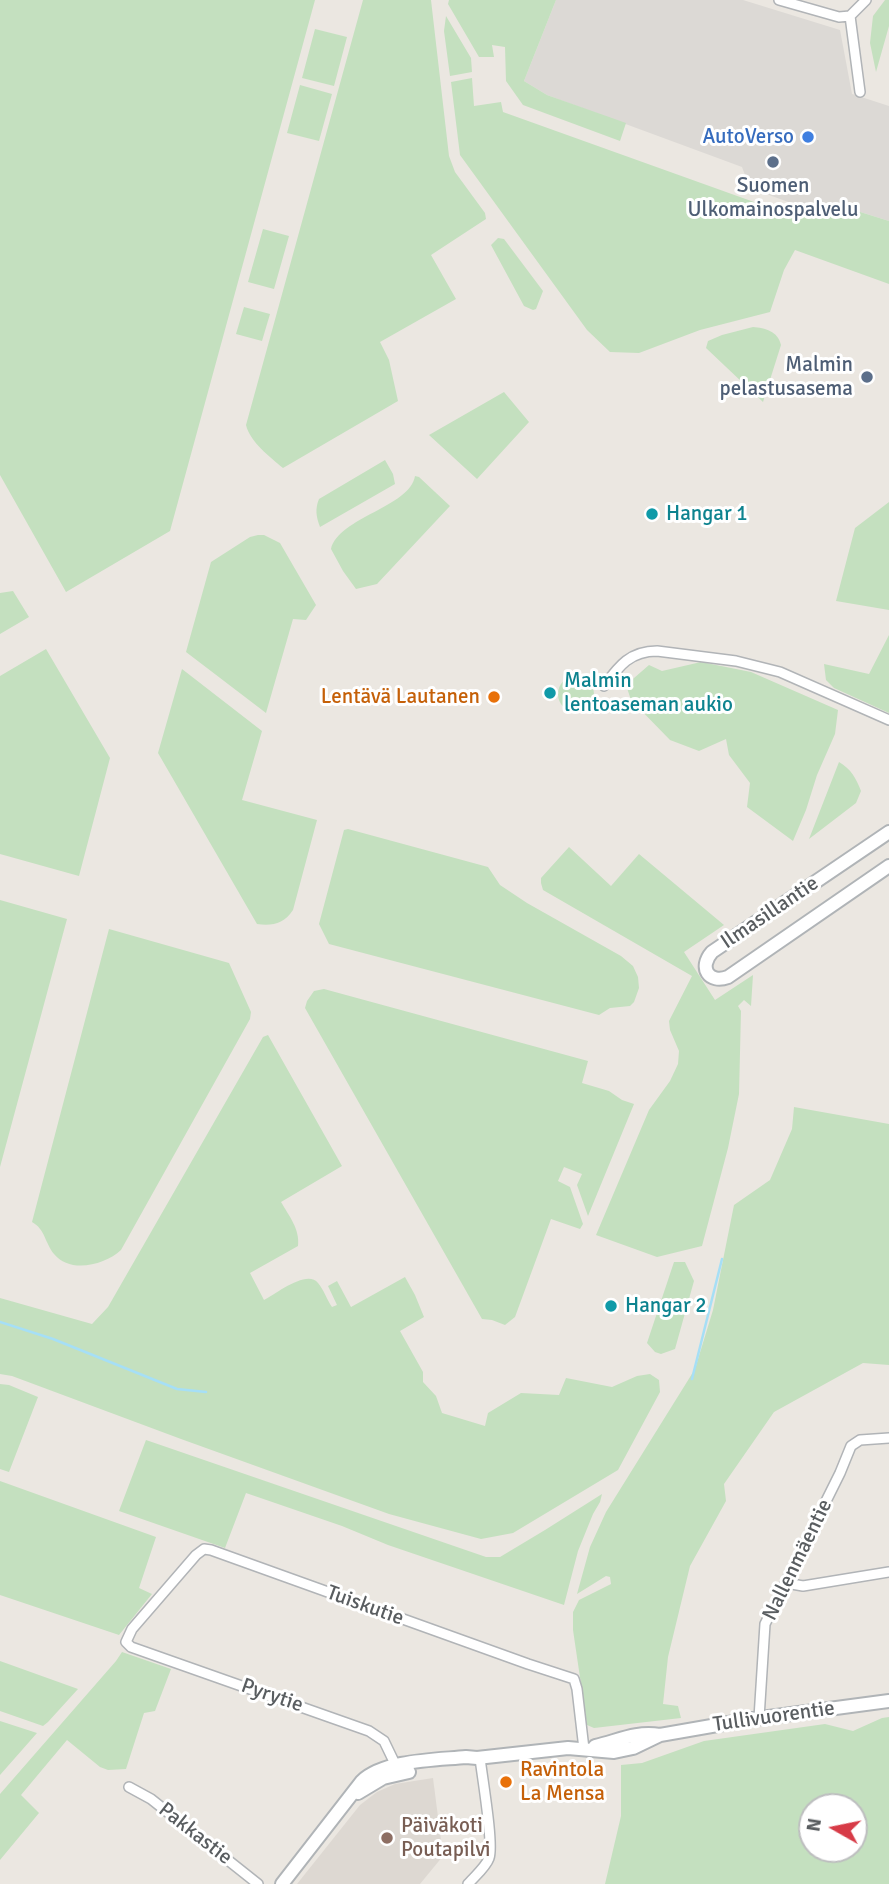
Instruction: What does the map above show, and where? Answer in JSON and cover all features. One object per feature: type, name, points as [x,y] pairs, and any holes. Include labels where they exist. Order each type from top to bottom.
[{"type":"main road","name":"Ilmasillantie","points":[[889,832],[712,952],[706,959],[705,969],[719,980],[728,977],[889,866]]},
{"type":"main road","name":"Tullivuorentie","points":[[282,1884],[368,1775],[383,1768],[398,1769],[466,1757],[584,1749],[635,1734],[660,1735],[759,1718],[889,1701]]},
{"type":"street","points":[[779,0],[839,17],[850,16],[866,0]]},
{"type":"street","points":[[850,16],[860,92]]},
{"type":"street","points":[[604,686],[633,655],[646,650],[657,650],[736,661],[780,672],[889,720]]},
{"type":"street","name":"Nallenmäentie","points":[[759,1718],[765,1624],[840,1474],[851,1446],[860,1440],[889,1438]]},
{"type":"street","name":"Tuiskutie","points":[[126,1642],[132,1629],[196,1555],[204,1549],[211,1550],[574,1679],[584,1749]]},
{"type":"street","points":[[786,1583],[803,1586],[889,1572]]},
{"type":"street","name":"Pyrytie","points":[[126,1642],[131,1647],[369,1731],[384,1741],[398,1769]]},
{"type":"street","points":[[468,1884],[488,1861],[490,1854],[478,1758]]},
{"type":"street","name":"Pakkastie","points":[[130,1787],[151,1799],[258,1884]]},
{"type":"shaded area","points":[[556,0],[743,0],[840,30],[852,94],[889,106],[889,221],[857,211],[847,219],[750,188],[742,167],[547,95],[524,81]]},
{"type":"shaded area","name":"Päiväkoti Poutapilvi","points":[[433,1778],[443,1856],[420,1884],[297,1884],[360,1805],[377,1792],[395,1784]]},
{"type":"green space","points":[[0,0],[315,0],[170,531],[66,592],[0,475]]},
{"type":"green space","points":[[363,0],[431,0],[449,156],[455,172],[485,213],[486,219],[431,255],[456,299],[380,342],[389,360],[398,401],[283,468],[256,443],[246,425]]},
{"type":"green space","points":[[449,0],[556,0],[524,81],[547,95],[626,123],[620,141],[523,105],[506,81],[505,47],[492,45],[494,57],[479,57],[448,4]]},
{"type":"green space","points":[[885,0],[889,0],[889,26],[876,72],[870,43],[873,16]]},
{"type":"green space","points":[[446,16],[471,58],[472,72],[450,76],[444,31]]},
{"type":"green space","points":[[315,29],[347,37],[334,86],[302,78]]},
{"type":"green space","points":[[472,78],[474,106],[501,102],[503,112],[793,216],[791,203],[847,219],[857,211],[889,221],[889,284],[795,250],[784,270],[770,312],[700,330],[639,353],[610,352],[587,330],[460,155],[451,82]]},
{"type":"green space","points":[[300,85],[332,94],[319,141],[287,133]]},
{"type":"green space","points":[[263,229],[289,236],[274,289],[248,282]]},
{"type":"green space","points":[[498,238],[504,239],[543,291],[536,309],[524,306],[491,245]]},
{"type":"green space","points":[[244,307],[270,314],[262,341],[236,334]]},
{"type":"green space","points":[[753,327],[774,333],[781,345],[763,402],[706,348],[708,341]]},
{"type":"green space","points":[[504,392],[529,422],[477,479],[429,435]]},
{"type":"green space","points":[[385,460],[395,484],[320,527],[316,513],[319,499]]},
{"type":"green space","points":[[415,476],[450,506],[377,584],[356,589],[331,549],[347,528],[401,496],[410,487]]},
{"type":"green space","points":[[889,502],[889,610],[836,601],[855,528]]},
{"type":"green space","points":[[258,535],[280,543],[316,605],[306,620],[293,619],[266,713],[186,652],[211,562],[250,537]]},
{"type":"green space","points":[[13,591],[29,617],[0,634],[0,593]]},
{"type":"green space","points":[[889,635],[889,713],[834,688],[826,680],[824,664],[869,674]]},
{"type":"green space","points":[[46,649],[110,758],[79,876],[0,854],[0,676]]},
{"type":"green space","points":[[701,662],[751,672],[838,710],[835,734],[793,841],[747,807],[750,783],[729,755],[726,739],[699,751],[670,740],[631,700],[626,685],[649,665],[662,671]]},
{"type":"green space","points":[[182,669],[262,731],[242,800],[317,820],[293,910],[277,923],[257,924],[158,753]]},
{"type":"green space","points":[[576,676],[589,681],[594,694],[589,707],[576,712],[563,707],[558,694],[563,681]]},
{"type":"green space","points":[[839,762],[853,774],[861,791],[856,803],[809,839]]},
{"type":"green space","points":[[344,830],[488,867],[500,885],[621,956],[633,966],[639,988],[634,1002],[630,1006],[610,1008],[599,1015],[329,944],[319,924]]},
{"type":"green space","points":[[569,847],[611,886],[639,854],[724,925],[684,952],[715,1000],[753,975],[751,1006],[744,1000],[738,1006],[741,1011],[739,1094],[702,1246],[657,1257],[596,1235],[649,1110],[670,1081],[678,1064],[679,1051],[669,1021],[692,976],[543,890],[541,878]]},
{"type":"green space","points":[[0,900],[67,919],[0,1167]]},
{"type":"green space","points":[[109,929],[229,963],[251,1012],[250,1019],[121,1250],[106,1260],[78,1265],[69,1264],[54,1254],[40,1228],[32,1222]]},
{"type":"green space","points":[[324,989],[588,1061],[582,1083],[609,1091],[634,1104],[588,1216],[577,1185],[582,1174],[564,1167],[558,1181],[570,1187],[583,1224],[580,1229],[551,1219],[515,1317],[505,1325],[482,1319],[305,1008],[314,991]]},
{"type":"green space","points":[[268,1035],[342,1166],[281,1202],[296,1228],[298,1246],[250,1273],[264,1300],[299,1281],[313,1279],[332,1307],[337,1305],[328,1286],[337,1281],[351,1307],[405,1277],[424,1317],[400,1331],[423,1372],[423,1382],[436,1396],[442,1413],[485,1426],[488,1413],[521,1393],[559,1395],[566,1378],[612,1387],[637,1376],[650,1374],[659,1380],[660,1392],[618,1470],[513,1533],[481,1539],[389,1514],[12,1376],[0,1374],[0,1298],[92,1324],[108,1307],[263,1037]]},
{"type":"green space","points":[[794,1107],[889,1124],[889,1365],[863,1363],[774,1412],[724,1484],[726,1501],[690,1566],[668,1657],[663,1704],[678,1706],[681,1718],[594,1728],[587,1725],[573,1630],[573,1612],[579,1600],[611,1584],[610,1577],[606,1576],[577,1594],[590,1547],[606,1512],[695,1369],[713,1310],[734,1205],[770,1180],[792,1129]]},
{"type":"green space","points":[[674,1262],[685,1262],[694,1281],[675,1349],[661,1354],[655,1352],[647,1343]]},
{"type":"green space","points":[[0,1384],[38,1397],[9,1472],[0,1469]]},
{"type":"green space","points":[[146,1440],[486,1557],[500,1557],[602,1494],[578,1551],[564,1605],[246,1493],[225,1548],[119,1511]]},
{"type":"green space","points":[[0,1481],[156,1537],[139,1588],[152,1594],[119,1635],[0,1595]]},
{"type":"green space","points":[[122,1652],[171,1669],[155,1711],[144,1713],[126,1769],[108,1770],[100,1767],[67,1740],[21,1795],[39,1813],[0,1860],[0,1794]]},
{"type":"green space","points":[[0,1661],[78,1689],[43,1726],[0,1711]]},
{"type":"green space","points":[[889,1717],[889,1884],[605,1884],[621,1816],[621,1765],[642,1763],[704,1741],[825,1724],[853,1731]]},
{"type":"green space","points":[[0,1721],[37,1733],[0,1775]]},
{"type":"waterway","points":[[692,1379],[722,1259]]},
{"type":"waterway","points":[[0,1322],[53,1339],[177,1389],[206,1392]]},
{"type":"place","name":"AutoVerso","points":[[808,137]]},
{"type":"place","name":"Suomen Ulkomainospalvelu","points":[[773,162]]},
{"type":"place","name":"Malmin pelastusasema","points":[[867,377]]},
{"type":"place","name":"Hangar 1","points":[[652,514]]},
{"type":"place","name":"Malmin lentoaseman aukio","points":[[550,693]]},
{"type":"place","name":"Lentävä Lautanen","points":[[494,697]]},
{"type":"place","name":"Hangar 2","points":[[611,1306]]},
{"type":"place","name":"Ravintola La Mensa","points":[[506,1782]]},
{"type":"place","name":"Päiväkoti Poutapilvi","points":[[387,1838]]}]
